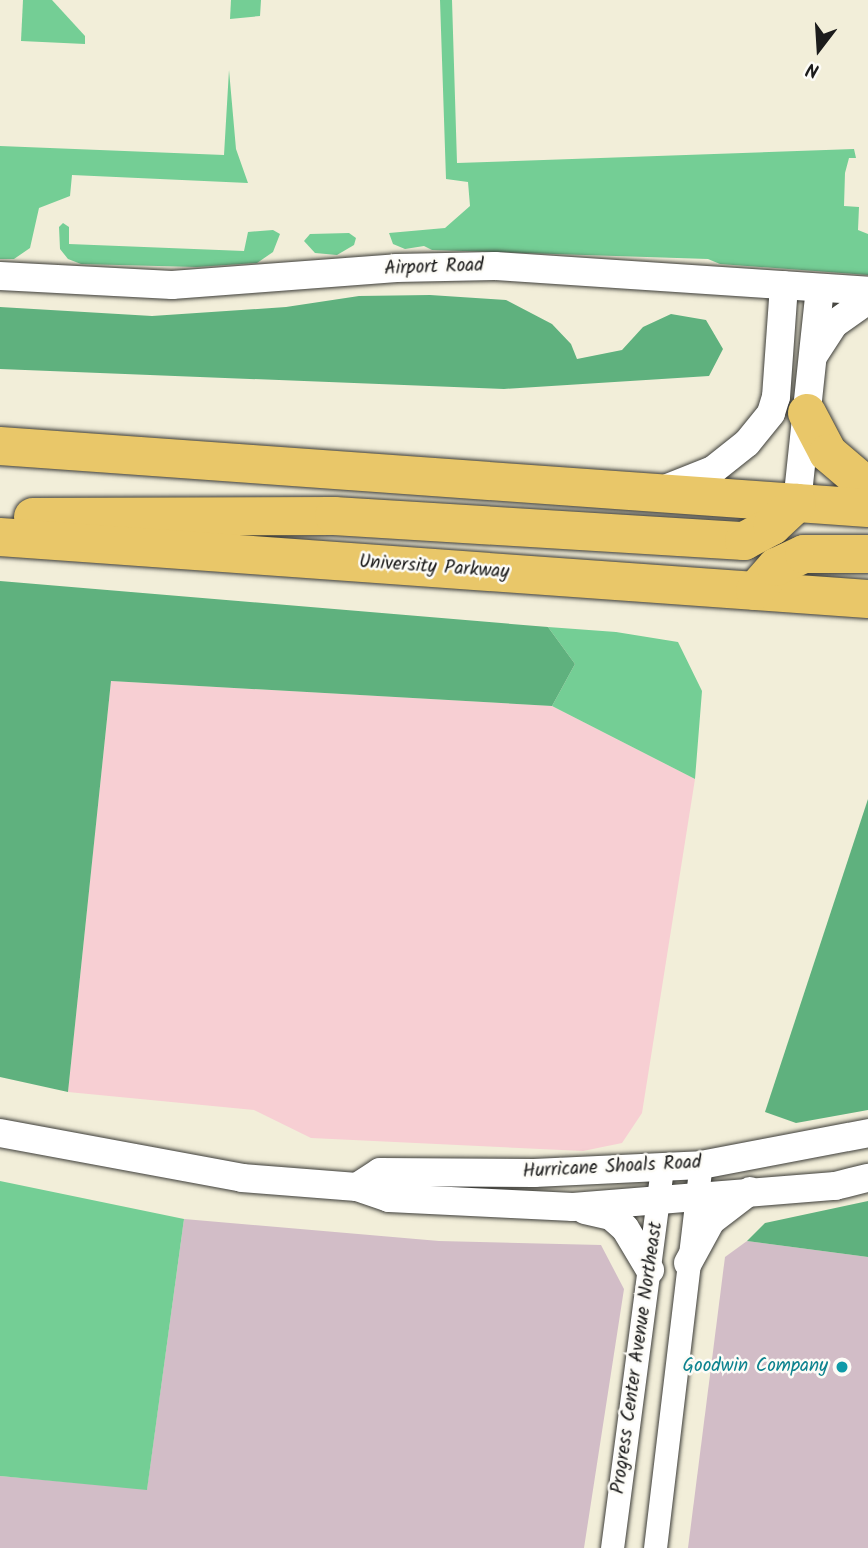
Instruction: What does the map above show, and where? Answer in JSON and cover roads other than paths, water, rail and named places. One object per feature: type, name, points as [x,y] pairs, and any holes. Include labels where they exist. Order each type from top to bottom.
[{"type":"highway","points":[[807,413],[828,453],[868,487]]},
{"type":"highway","points":[[0,446],[868,508]]},
{"type":"highway","points":[[0,517],[334,516],[744,541],[772,526],[797,503]]},
{"type":"highway","name":"University Parkway","points":[[0,537],[868,599]]},
{"type":"highway","points":[[755,591],[776,568],[804,554],[868,554]]},
{"type":"street","name":"Airport Road","points":[[0,276],[172,285],[396,268],[495,266],[868,291]]},
{"type":"street","points":[[655,493],[713,470],[747,443],[771,413],[776,397],[785,285]]},
{"type":"street","points":[[797,503],[820,288]]},
{"type":"street","points":[[813,357],[834,324],[868,300]]},
{"type":"street","name":"Hurricane Shoals Road","points":[[0,1133],[242,1178],[356,1187],[389,1198],[573,1207],[697,1194],[835,1186],[868,1178]]},
{"type":"street","name":"Hurricane Shoals Road","points":[[356,1187],[380,1172],[662,1169],[701,1166],[868,1133]]},
{"type":"street","name":"Progress Center Avenue Northeast","points":[[655,1548],[701,1166]]},
{"type":"street","name":"Progress Center Avenue Northeast","points":[[612,1548],[661,1199],[662,1169]]},
{"type":"street","points":[[688,1263],[711,1221],[750,1191]]},
{"type":"street","points":[[573,1207],[611,1216],[637,1243],[650,1270]]},
{"type":"place","name":"Goodwin Company","points":[[842,1367]]}]
